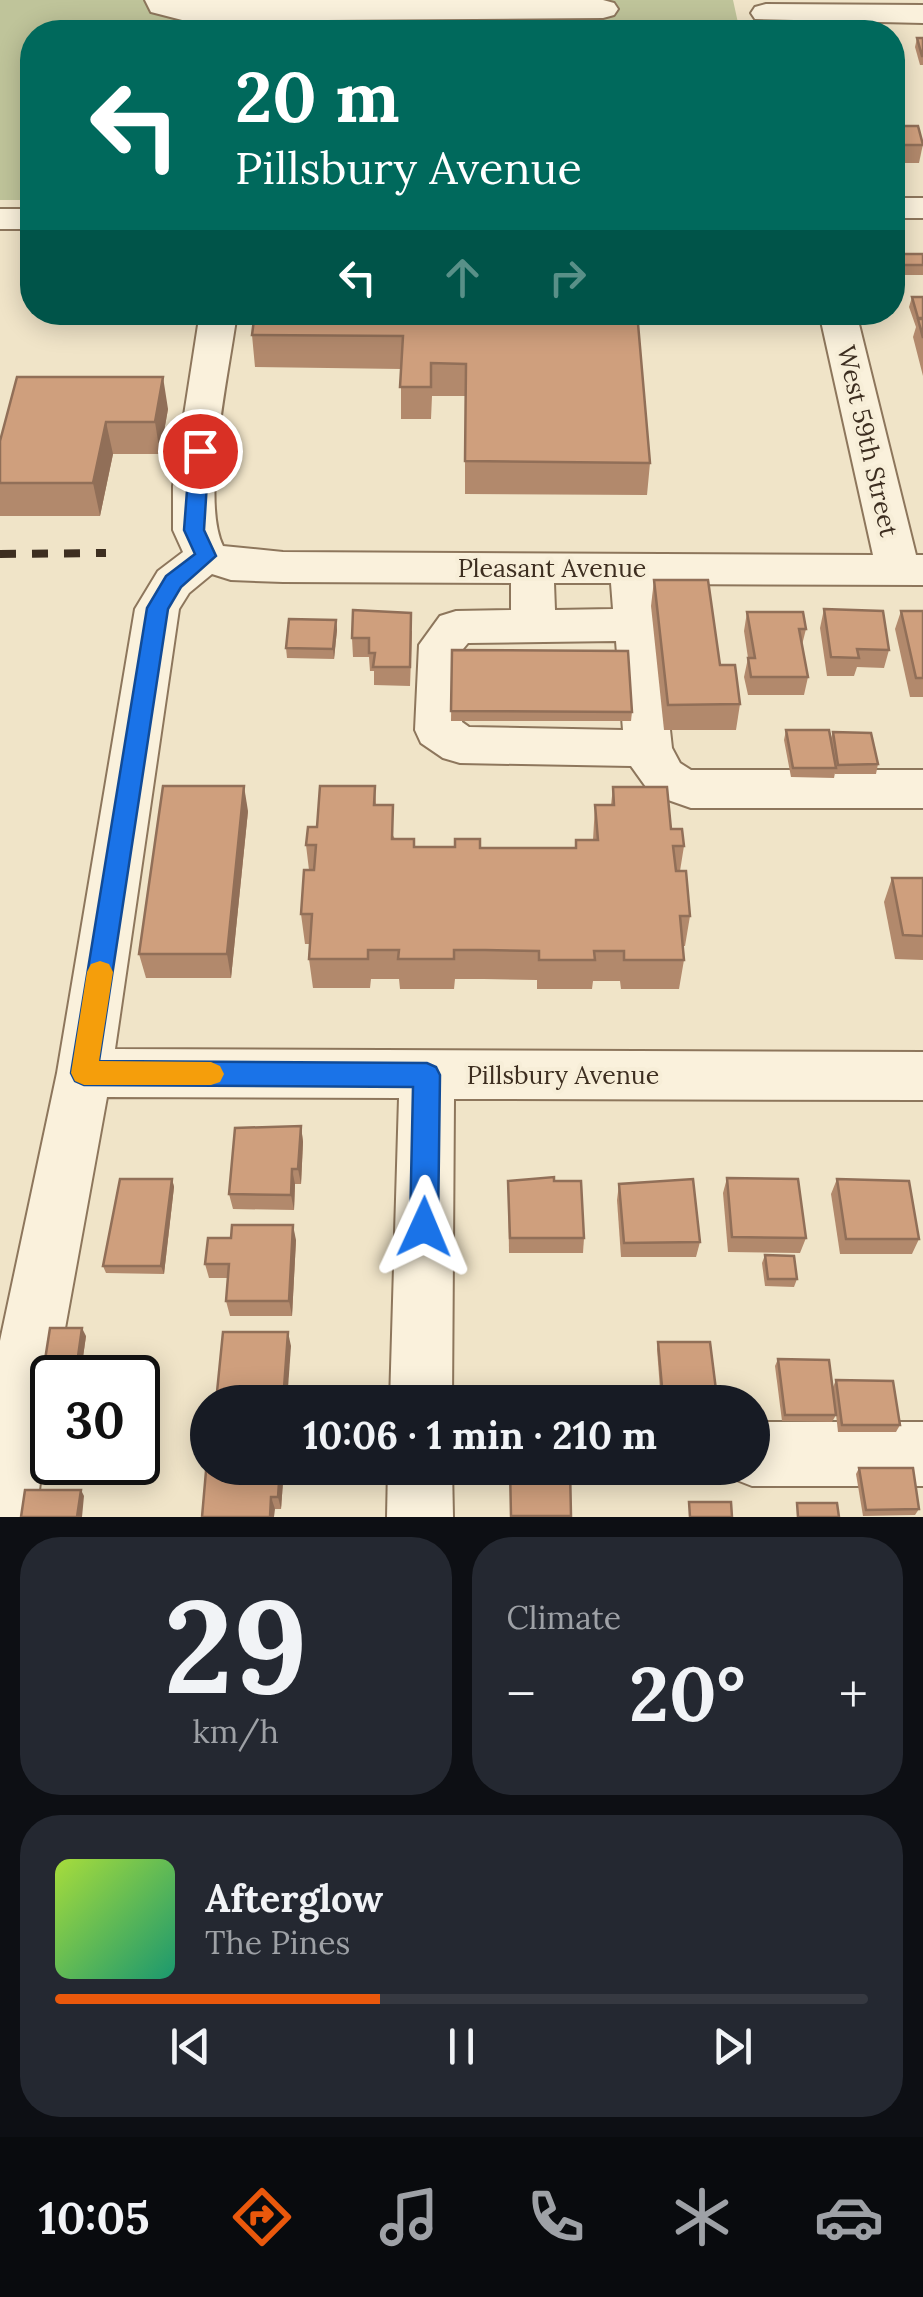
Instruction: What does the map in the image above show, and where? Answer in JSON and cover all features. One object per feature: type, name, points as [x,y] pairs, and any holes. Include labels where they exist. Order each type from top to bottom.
[{"type":"street","points":[[160,0],[162,6],[186,12],[603,14]]},
{"type":"street","points":[[766,15],[923,14]]},
{"type":"street","points":[[3,1517],[34,1318],[84,1073],[158,608],[174,582],[206,556],[194,530],[194,486],[218,325]]},
{"type":"street","name":"West 59th Street","points":[[841,325],[911,570]]},
{"type":"street","name":"Pleasant Avenue","points":[[206,556],[231,565],[283,567],[911,570]]},
{"type":"street","points":[[532,568],[534,626]]},
{"type":"street","points":[[631,568],[648,748],[655,770],[667,783],[691,789],[923,790]]},
{"type":"street","points":[[636,625],[456,628],[441,645],[438,730],[460,744],[648,748]]},
{"type":"street","name":"Pillsbury Avenue","points":[[84,1073],[923,1076]]},
{"type":"street","points":[[421,1385],[427,1075]]},
{"type":"street","points":[[770,1454],[923,1454]]},
{"type":"street","points":[[420,1485],[420,1517]]},
{"type":"green space","points":[[0,0],[733,0],[737,20],[20,20],[20,200],[0,200]]},
{"type":"building","points":[[917,38],[923,38],[923,56],[922,56]]},
{"type":"building","points":[[905,126],[918,126],[923,145],[905,145]]},
{"type":"building","points":[[905,254],[923,254],[923,265],[905,265]]},
{"type":"building","points":[[912,297],[923,297],[923,318],[918,318]]},
{"type":"building","points":[[253,325],[638,325],[650,463],[465,461],[466,364],[431,363],[431,387],[400,387],[403,336],[252,335]]},
{"type":"building","points":[[17,377],[163,377],[155,422],[106,422],[93,483],[0,483],[0,441]]},
{"type":"building","points":[[654,580],[708,580],[720,665],[735,665],[740,704],[668,705]]},
{"type":"building","points":[[824,609],[883,611],[889,650],[857,649],[859,658],[831,657]]},
{"type":"building","points":[[353,610],[411,613],[410,667],[373,667],[375,653],[369,653],[369,638],[352,638]]},
{"type":"building","points":[[901,611],[923,611],[923,678],[916,678]]},
{"type":"building","points":[[747,612],[803,612],[806,629],[799,629],[808,677],[751,677],[748,658],[755,658]]},
{"type":"building","points":[[289,619],[336,620],[333,649],[286,648]]},
{"type":"building","points":[[452,650],[628,651],[632,712],[451,711]]},
{"type":"building","points":[[786,730],[829,730],[836,768],[793,768]]},
{"type":"building","points":[[833,732],[871,733],[878,764],[838,765]]},
{"type":"building","points":[[163,786],[244,786],[227,954],[139,954]]},
{"type":"building","points":[[320,786],[375,786],[374,805],[393,805],[392,839],[414,839],[414,847],[455,847],[455,839],[480,839],[480,848],[576,848],[576,840],[598,840],[595,805],[614,805],[613,787],[667,787],[671,829],[682,829],[684,846],[673,846],[676,871],[686,871],[690,916],[680,916],[684,960],[624,960],[624,951],[594,951],[595,960],[539,960],[539,951],[485,950],[454,950],[454,959],[398,959],[399,950],[368,950],[368,959],[309,959],[312,914],[301,914],[304,870],[314,870],[316,845],[306,845],[308,827],[317,827]]},
{"type":"building","points":[[892,878],[923,878],[923,936],[903,935]]},
{"type":"building","points":[[301,1126],[298,1169],[292,1169],[291,1195],[229,1194],[235,1128]]},
{"type":"building","points":[[554,1177],[554,1181],[581,1181],[584,1238],[510,1238],[508,1181]]},
{"type":"building","points":[[727,1178],[798,1179],[806,1238],[732,1237]]},
{"type":"building","points":[[120,1179],[172,1179],[161,1266],[103,1266]]},
{"type":"building","points":[[693,1179],[700,1242],[624,1243],[619,1184]]},
{"type":"building","points":[[837,1179],[909,1181],[919,1239],[846,1239]]},
{"type":"building","points":[[232,1225],[293,1225],[289,1301],[226,1301],[229,1264],[205,1264],[208,1238],[231,1238]]},
{"type":"building","points":[[765,1255],[794,1256],[797,1279],[768,1279]]},
{"type":"building","points":[[50,1328],[82,1328],[78,1355],[46,1355]]},
{"type":"building","points":[[223,1332],[288,1332],[284,1385],[218,1385]]},
{"type":"building","points":[[658,1342],[710,1342],[715,1385],[662,1385]]},
{"type":"building","points":[[778,1359],[829,1360],[836,1415],[785,1415]]},
{"type":"building","points":[[836,1380],[893,1381],[900,1425],[842,1425]]},
{"type":"building","points":[[859,1468],[913,1468],[919,1509],[866,1510]]},
{"type":"building","points":[[205,1485],[279,1485],[278,1497],[271,1497],[270,1517],[202,1517]]},
{"type":"building","points":[[510,1485],[570,1485],[571,1516],[511,1516]]},
{"type":"building","points":[[25,1490],[81,1490],[77,1517],[21,1517]]},
{"type":"building","points":[[689,1502],[731,1502],[732,1517],[690,1517]]},
{"type":"building","points":[[797,1503],[837,1503],[839,1517],[798,1517]]},
{"type":"railway","points":[[0,554],[106,553]]},
{"type":"slow traffic","points":[[100,972],[84,1073],[211,1074]]},
{"type":"route","points":[[200,451],[194,486],[194,530],[206,556],[174,582],[158,608],[84,1073],[427,1075],[424,1227]]}]
